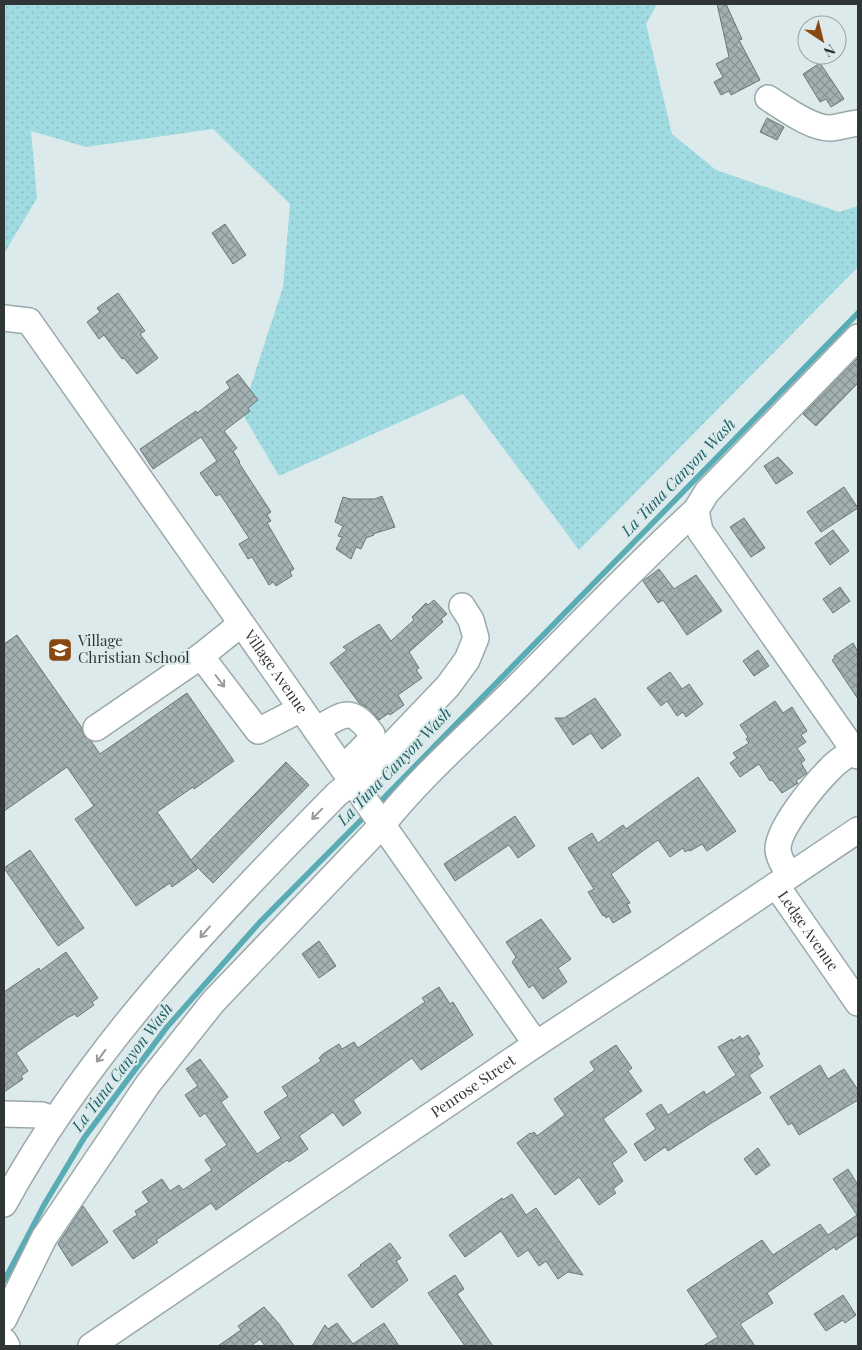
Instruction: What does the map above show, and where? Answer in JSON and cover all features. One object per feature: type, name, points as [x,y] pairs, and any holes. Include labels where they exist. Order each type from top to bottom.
[{"type":"street","points":[[768,98],[821,127],[830,128],[858,122]]},
{"type":"street","name":"Village Avenue","points":[[4,318],[29,321],[364,796],[536,1044]]},
{"type":"street","points":[[4,1204],[54,1120],[129,1018],[234,899],[337,794],[402,800],[618,584],[696,510],[707,492],[858,337]]},
{"type":"street","points":[[696,510],[700,531],[857,753]]},
{"type":"street","points":[[4,1319],[44,1238],[148,1084],[213,1002],[364,796],[385,752],[448,686],[467,660],[476,638],[471,620],[462,606]]},
{"type":"street","points":[[96,728],[201,656],[241,624]]},
{"type":"street","points":[[201,656],[258,731],[301,709]]},
{"type":"street","points":[[316,730],[342,715],[353,714],[364,723],[372,734],[368,743],[364,796]]},
{"type":"street","name":"Ledge Avenue","points":[[857,753],[830,768],[786,825],[778,850],[781,860],[782,880],[858,1003]]},
{"type":"street","name":"Penrose Street","points":[[91,1346],[536,1044],[858,830]]},
{"type":"street","points":[[4,1114],[42,1115],[54,1120]]},
{"type":"street","points":[[4,1341],[7,1346]]},
{"type":"shaded area","points":[[4,4],[657,4],[646,24],[672,134],[716,170],[839,212],[858,206],[858,267],[579,550],[463,394],[279,476],[242,413],[283,287],[290,204],[213,129],[86,147],[31,131],[37,198],[4,254]]},
{"type":"building","points":[[717,4],[726,4],[742,39],[739,40],[760,80],[731,95],[729,91],[721,95],[714,82],[723,77],[716,64],[729,57]]},
{"type":"building","points":[[817,65],[821,65],[844,99],[831,107],[826,99],[820,102],[803,74]]},
{"type":"building","points":[[767,118],[784,127],[777,140],[760,132]]},
{"type":"building","points":[[225,224],[246,255],[233,264],[212,233]]},
{"type":"building","points":[[118,293],[145,331],[140,334],[158,358],[137,374],[124,358],[122,359],[104,335],[99,339],[87,322],[100,312],[97,308]]},
{"type":"building","points":[[858,358],[858,383],[816,426],[803,414]]},
{"type":"building","points":[[238,374],[258,400],[248,408],[250,411],[224,431],[237,448],[233,451],[239,463],[271,512],[267,515],[271,521],[267,523],[294,569],[290,572],[292,576],[276,586],[273,582],[269,585],[252,557],[248,559],[239,544],[249,538],[220,494],[216,496],[200,473],[217,461],[201,437],[153,469],[140,449],[196,411],[197,413],[230,388],[226,382]]},
{"type":"building","points":[[778,457],[793,473],[776,484],[764,466]]},
{"type":"building","points":[[844,487],[858,508],[821,532],[807,512]]},
{"type":"building","points":[[382,496],[395,527],[366,538],[361,549],[356,547],[351,559],[336,549],[342,537],[338,536],[343,526],[335,522],[343,497],[350,499],[375,499]]},
{"type":"building","points":[[744,518],[765,548],[751,557],[730,527]]},
{"type":"building","points":[[833,530],[849,551],[830,565],[815,543]]},
{"type":"building","points":[[659,569],[674,589],[696,575],[722,611],[687,635],[663,600],[658,603],[643,581]]},
{"type":"building","points":[[840,587],[850,601],[833,613],[823,599]]},
{"type":"building","points":[[434,600],[447,614],[441,619],[443,622],[409,652],[419,668],[416,670],[422,678],[398,695],[404,705],[379,720],[368,708],[359,703],[330,663],[347,650],[343,647],[379,624],[391,641],[414,620],[412,617],[426,603],[428,605]]},
{"type":"building","points":[[17,635],[82,728],[84,736],[91,741],[100,754],[187,693],[234,761],[157,812],[191,860],[286,762],[309,785],[213,883],[192,862],[197,869],[172,887],[170,883],[136,906],[75,819],[94,806],[67,767],[4,811],[4,644]]},
{"type":"building","points":[[853,643],[858,652],[858,699],[832,660],[835,658],[834,656]]},
{"type":"building","points":[[758,650],[769,666],[754,676],[743,661]]},
{"type":"building","points":[[670,672],[682,689],[689,684],[703,704],[686,717],[683,712],[677,716],[667,701],[661,706],[647,688]]},
{"type":"building","points":[[595,698],[621,735],[602,749],[591,733],[573,745],[555,718],[564,718]]},
{"type":"building","points":[[775,701],[783,713],[792,707],[807,731],[801,735],[806,742],[797,748],[805,760],[801,763],[807,773],[796,781],[798,783],[782,793],[772,780],[770,781],[759,764],[740,777],[730,763],[737,758],[733,753],[749,743],[746,739],[748,737],[740,725]]},
{"type":"building","points":[[698,777],[736,831],[707,851],[702,844],[690,851],[685,852],[683,848],[670,857],[658,840],[611,874],[630,903],[627,904],[631,912],[613,923],[609,916],[606,918],[603,916],[588,892],[594,889],[568,848],[592,833],[598,843],[623,825],[626,829]]},
{"type":"building","points":[[515,816],[535,846],[518,858],[509,845],[455,881],[444,864]]},
{"type":"building","points":[[30,850],[84,928],[58,946],[4,868]]},
{"type":"building","points":[[541,919],[571,959],[558,968],[567,982],[543,999],[533,985],[529,988],[512,962],[516,957],[506,942]]},
{"type":"building","points":[[319,941],[336,966],[319,978],[302,954]]},
{"type":"building","points":[[66,952],[98,998],[92,1002],[94,1005],[77,1017],[75,1014],[67,1018],[16,1053],[28,1071],[21,1076],[23,1079],[4,1092],[4,992],[39,968],[40,971]]},
{"type":"building","points":[[439,987],[450,1004],[453,1002],[473,1035],[421,1070],[412,1058],[353,1100],[361,1113],[343,1126],[333,1112],[299,1136],[308,1149],[289,1162],[287,1160],[216,1210],[211,1203],[156,1240],[158,1242],[133,1259],[113,1231],[137,1215],[135,1211],[149,1202],[142,1192],[162,1179],[170,1191],[179,1185],[183,1190],[212,1170],[205,1160],[227,1145],[205,1113],[200,1117],[185,1095],[198,1086],[186,1069],[200,1059],[228,1097],[221,1102],[257,1154],[281,1138],[264,1112],[288,1096],[282,1087],[321,1061],[319,1058],[323,1054],[339,1044],[342,1049],[354,1042],[358,1048],[425,1002],[422,998]]},
{"type":"building","points":[[748,1035],[760,1054],[757,1056],[763,1066],[749,1075],[761,1093],[668,1151],[665,1147],[645,1161],[634,1144],[656,1129],[646,1114],[661,1104],[668,1115],[704,1091],[706,1095],[736,1075],[718,1047],[732,1039],[733,1041],[740,1036],[742,1039]]},
{"type":"building","points":[[616,1045],[632,1068],[628,1071],[642,1091],[603,1119],[627,1152],[612,1163],[623,1181],[613,1189],[616,1193],[599,1205],[579,1177],[555,1195],[517,1143],[530,1133],[534,1132],[537,1136],[565,1115],[554,1099],[595,1070],[590,1062]]},
{"type":"building","points":[[820,1065],[828,1079],[844,1069],[858,1090],[858,1100],[799,1135],[792,1123],[788,1125],[770,1097]]},
{"type":"building","points":[[758,1148],[770,1165],[756,1175],[744,1159]]},
{"type":"building","points":[[848,1169],[858,1185],[858,1235],[836,1250],[834,1247],[767,1293],[773,1303],[740,1324],[755,1346],[703,1346],[718,1337],[687,1290],[762,1240],[773,1255],[820,1224],[828,1235],[857,1215],[833,1179]]},
{"type":"building","points":[[512,1194],[526,1215],[536,1208],[583,1275],[568,1272],[558,1279],[546,1261],[539,1266],[528,1250],[518,1257],[501,1231],[465,1257],[449,1235],[502,1198],[503,1200]]},
{"type":"building","points":[[83,1206],[108,1242],[72,1266],[58,1244]]},
{"type":"building","points":[[390,1243],[401,1258],[396,1261],[408,1280],[372,1308],[348,1275]]},
{"type":"building","points":[[455,1275],[464,1289],[457,1294],[493,1346],[465,1346],[428,1293]]},
{"type":"building","points":[[843,1295],[856,1315],[845,1323],[843,1320],[826,1331],[814,1314]]},
{"type":"building","points":[[264,1307],[279,1324],[294,1346],[265,1346],[260,1339],[251,1346],[218,1346],[241,1330],[238,1326]]},
{"type":"building","points":[[337,1323],[353,1344],[384,1323],[399,1346],[312,1346],[325,1325],[328,1329]]},
{"type":"waterway","name":"La Tuna Canyon Wash","points":[[376,806],[858,313]]},
{"type":"waterway","name":"La Tuna Canyon Wash","points":[[4,1281],[44,1205],[84,1138],[167,1027],[260,922],[367,814]]},
{"type":"place","name":"Village Christian School","points":[[60,650]]}]
